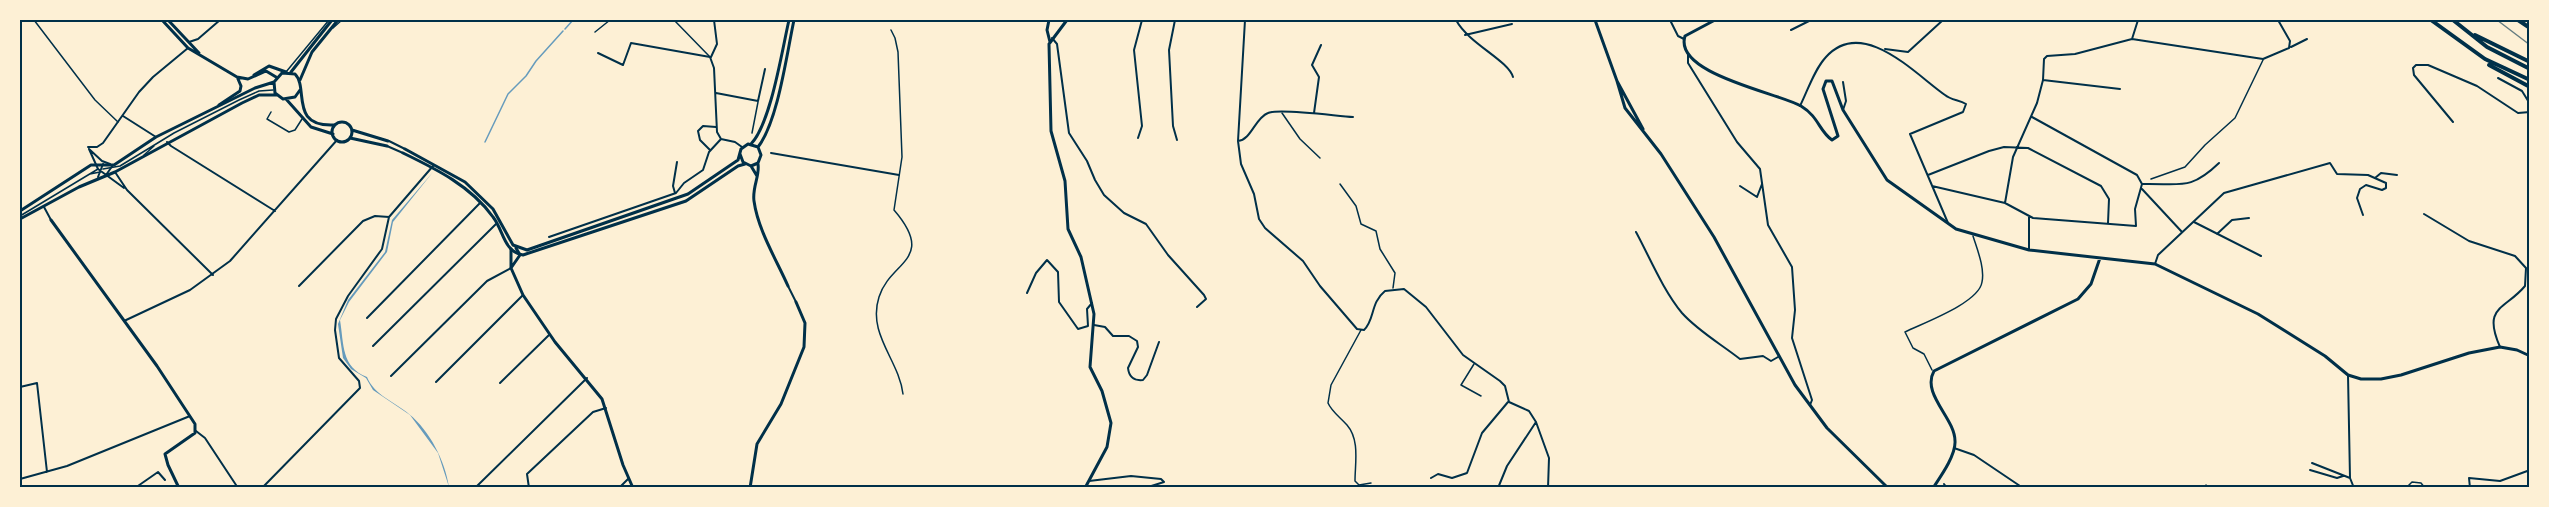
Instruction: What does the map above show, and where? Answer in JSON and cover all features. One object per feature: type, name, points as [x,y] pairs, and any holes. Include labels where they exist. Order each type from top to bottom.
[{"type":"main road","points":[[162,20],[188,48],[237,77],[245,79],[266,72],[276,77]]},
{"type":"main road","points":[[168,20],[200,55]]},
{"type":"main road","points":[[291,72],[331,20]]},
{"type":"main road","points":[[340,20],[312,52],[300,80],[301,104],[311,119],[334,125],[346,122],[352,130],[388,141]]},
{"type":"main road","points":[[518,248],[531,249],[688,194],[738,160],[742,147],[751,144],[758,136],[769,106],[789,20]]},
{"type":"main road","points":[[758,147],[764,139],[775,107],[794,20]]},
{"type":"main road","points":[[1050,42],[1067,20]]},
{"type":"main road","points":[[1595,20],[1617,81],[1644,131],[1723,251],[1778,357],[1810,406],[1834,435],[1888,488]]},
{"type":"main road","points":[[1716,20],[1693,30],[1685,38],[1689,55],[1698,64],[1748,88],[1800,106],[1817,118],[1832,140],[1837,138],[1838,134],[1823,89],[1826,81],[1834,83],[1843,110],[1887,180],[1949,226],[1972,235],[2029,250],[2155,264],[2258,314],[2325,356],[2348,375],[2361,379],[2381,379],[2469,353],[2500,347],[2517,350],[2529,356]]},
{"type":"main road","points":[[2432,20],[2497,70],[2529,87]]},
{"type":"main road","points":[[2453,20],[2495,52],[2529,69]]},
{"type":"main road","points":[[2518,20],[2529,28]]},
{"type":"main road","points":[[1049,21],[1054,36]]},
{"type":"main road","points":[[1049,21],[1051,131],[1065,181],[1068,229],[1081,257],[1092,303],[1094,325],[1090,368],[1107,404],[1111,432],[1107,447],[1089,482],[1084,488],[1076,488]]},
{"type":"main road","points":[[2459,25],[2489,44],[2529,62]]},
{"type":"main road","points":[[1048,33],[1054,36]]},
{"type":"main road","points":[[183,41],[189,42]]},
{"type":"main road","points":[[2467,48],[2493,64],[2529,80]]},
{"type":"main road","points":[[253,76],[269,66],[291,72],[300,80]]},
{"type":"main road","points":[[277,95],[274,82],[276,77],[286,72]]},
{"type":"main road","points":[[215,109],[240,92],[242,86],[237,77]]},
{"type":"main road","points":[[20,217],[98,177],[104,169],[156,137],[255,88],[274,82]]},
{"type":"main road","points":[[286,99],[295,97],[300,90]]},
{"type":"main road","points":[[20,211],[95,164],[115,172],[167,142],[259,95],[277,95],[286,99],[311,127],[333,134],[337,140],[345,141],[350,138],[387,146]]},
{"type":"main road","points":[[333,134],[334,125]]},
{"type":"main road","points":[[350,138],[352,130]]},
{"type":"main road","points":[[751,144],[758,147],[761,155],[753,188],[754,203],[768,244],[788,286]]},
{"type":"main road","points":[[404,151],[465,182],[493,209],[508,239],[518,248],[520,255]]},
{"type":"main road","points":[[740,154],[745,164]]},
{"type":"main road","points":[[751,166],[758,163]]},
{"type":"main road","points":[[511,268],[520,255],[545,249],[686,201],[738,166],[745,164],[751,166],[757,176]]},
{"type":"main road","points":[[433,166],[462,186],[480,204],[497,223],[511,249],[520,255]]},
{"type":"main road","points":[[51,220],[190,416],[196,431],[165,454],[165,459],[179,488]]},
{"type":"main road","points":[[511,249],[511,268],[523,295],[549,335],[587,378],[606,408],[628,479],[633,488]]},
{"type":"main road","points":[[1933,488],[1954,448],[1954,434],[1931,385],[1934,371],[2078,299],[2091,284],[2100,258]]},
{"type":"main road","points":[[750,488],[757,444],[781,404],[806,339],[805,323],[796,302]]},
{"type":"street","points":[[189,42],[198,39],[220,20]]},
{"type":"street","points":[[714,20],[717,44],[710,57],[716,93],[716,127],[721,139]]},
{"type":"street","points":[[1138,138],[1142,126],[1134,50],[1142,20]]},
{"type":"street","points":[[1156,20],[1163,20]]},
{"type":"street","points":[[1175,20],[1169,50],[1173,126],[1177,140]]},
{"type":"street","points":[[1245,20],[1238,141],[1241,164],[1253,190],[1262,225],[1303,261],[1320,286],[1357,329],[1361,330],[1369,325],[1376,300],[1393,288],[1402,289],[1419,300],[1463,355],[1500,381],[1509,402]]},
{"type":"street","points":[[1456,20],[1465,34],[1505,66],[1513,77]]},
{"type":"street","points":[[1670,20],[1678,36],[1685,38]]},
{"type":"street","points":[[1791,30],[1811,20]]},
{"type":"street","points":[[1800,106],[1817,70],[1833,52],[1847,46],[1908,52],[1943,20]]},
{"type":"street","points":[[2132,39],[2138,20]]},
{"type":"street","points":[[2278,20],[2290,41],[2289,48]]},
{"type":"street","points":[[1465,34],[1512,24]]},
{"type":"street","points":[[1054,36],[1058,44],[1069,133],[1104,195],[1124,213],[1146,224],[1168,255],[1204,295],[1206,299],[1197,307]]},
{"type":"street","points":[[2005,203],[2016,147],[2032,117],[2043,80],[2044,63],[2047,56],[2075,54],[2132,39],[2263,59],[2307,39]]},
{"type":"street","points":[[598,53],[623,65],[631,42],[710,57]]},
{"type":"street","points":[[1314,114],[1319,77],[1312,65],[1321,45]]},
{"type":"street","points":[[88,147],[97,147],[103,143],[153,77],[188,48]]},
{"type":"street","points":[[1882,48],[1943,94],[1962,101],[1967,107],[1963,112],[1910,134],[1949,226]]},
{"type":"street","points":[[1689,55],[1688,63],[1737,142],[1758,165],[1763,182],[1768,225],[1792,267],[1795,310],[1792,338],[1812,400],[1810,406]]},
{"type":"street","points":[[2452,122],[2414,75],[2413,68],[2416,65],[2428,65],[2477,86],[2518,113],[2529,112]]},
{"type":"street","points":[[716,93],[759,101],[765,69]]},
{"type":"street","points":[[2498,78],[2523,91],[2529,104]]},
{"type":"street","points":[[2043,80],[2120,89]]},
{"type":"street","points":[[1843,82],[1846,101],[1843,110]]},
{"type":"street","points":[[1238,141],[1246,138],[1258,119],[1276,110],[1353,117]]},
{"type":"street","points":[[123,116],[156,137]]},
{"type":"street","points":[[1932,186],[2005,203],[2029,216],[2136,226],[2135,209],[2142,184],[2126,167],[2032,117]]},
{"type":"street","points":[[711,150],[700,140],[698,131],[703,126],[716,127]]},
{"type":"street","points":[[721,139],[735,142],[742,147]]},
{"type":"street","points":[[549,237],[675,194],[684,183],[703,170],[711,150],[721,139]]},
{"type":"street","points":[[124,321],[190,290],[213,275],[239,252],[337,140]]},
{"type":"street","points":[[388,141],[404,151]]},
{"type":"street","points":[[167,142],[171,147],[275,211]]},
{"type":"street","points":[[387,146],[404,151]]},
{"type":"street","points":[[1928,175],[1989,151],[2028,147],[2101,186],[2109,198],[2108,224]]},
{"type":"street","points":[[112,164],[110,169],[104,169],[98,169],[89,149],[104,169],[213,275]]},
{"type":"street","points":[[771,153],[899,175]]},
{"type":"street","points":[[675,194],[673,186],[677,162]]},
{"type":"street","points":[[2155,264],[2158,255],[2224,193],[2330,162],[2337,174],[2351,172],[2375,178],[2387,186],[2382,190],[2366,185],[2360,189],[2357,198],[2362,215]]},
{"type":"street","points":[[2142,184],[2186,184],[2199,181],[2219,163]]},
{"type":"street","points":[[262,488],[360,388],[358,381],[339,358],[335,330],[336,319],[348,296],[382,249],[388,217],[433,166]]},
{"type":"street","points":[[115,172],[127,190]]},
{"type":"street","points":[[2375,178],[2381,173],[2397,175]]},
{"type":"street","points":[[1756,205],[1763,182]]},
{"type":"street","points":[[1740,186],[1757,198]]},
{"type":"street","points":[[2142,189],[2182,232]]},
{"type":"street","points":[[367,318],[480,204]]},
{"type":"street","points":[[44,205],[51,220]]},
{"type":"street","points":[[2424,214],[2469,241],[2515,256],[2526,268],[2525,286],[2501,304],[2496,312],[2493,328],[2500,347]]},
{"type":"street","points":[[299,286],[363,221],[375,216],[388,217]]},
{"type":"street","points":[[2029,216],[2029,250]]},
{"type":"street","points":[[2217,234],[2232,220],[2249,218]]},
{"type":"street","points":[[2194,222],[2261,256]]},
{"type":"street","points":[[373,346],[497,223]]},
{"type":"street","points":[[1636,232],[1670,295],[1682,312],[1697,326],[1740,359],[1763,356],[1771,361],[1778,357]]},
{"type":"street","points":[[511,249],[518,248]]},
{"type":"street","points":[[1027,293],[1036,273],[1047,260],[1058,272],[1059,302],[1078,329],[1088,326],[1086,309],[1092,303]]},
{"type":"street","points":[[391,376],[487,281],[511,268]]},
{"type":"street","points":[[788,286],[796,302]]},
{"type":"street","points":[[436,382],[523,295]]},
{"type":"street","points":[[1094,325],[1105,327],[1113,336],[1129,336],[1137,340],[1138,347],[1128,368],[1130,375],[1135,379],[1143,380],[1147,375],[1160,342]]},
{"type":"street","points":[[500,383],[549,335]]},
{"type":"street","points":[[2348,375],[2350,478],[2353,487]]},
{"type":"street","points":[[475,488],[587,378]]},
{"type":"street","points":[[20,387],[37,383],[47,472]]},
{"type":"street","points":[[1509,402],[1524,408],[1536,422],[1549,458],[1548,488]]},
{"type":"street","points":[[1431,478],[1438,474],[1452,478],[1467,473],[1482,433],[1509,402]]},
{"type":"street","points":[[529,488],[527,474],[593,412],[606,408]]},
{"type":"street","points":[[20,479],[47,472],[190,416]]},
{"type":"street","points":[[1497,488],[1507,466],[1536,422]]},
{"type":"street","points":[[196,431],[205,438],[238,488]]},
{"type":"street","points":[[1954,448],[1974,455],[2024,488]]},
{"type":"street","points":[[2312,463],[2350,478]]},
{"type":"street","points":[[2470,488],[2469,478],[2500,481],[2529,470]]},
{"type":"street","points":[[2310,471],[2337,478],[2343,476]]},
{"type":"street","points":[[135,488],[158,472],[165,480]]},
{"type":"street","points":[[1089,482],[1131,476],[1164,481],[1163,484],[1145,488]]},
{"type":"street","points":[[619,488],[628,479]]},
{"type":"street","points":[[1944,484],[1947,488]]},
{"type":"lane","points":[[34,20],[96,100],[119,122]]},
{"type":"lane","points":[[286,72],[331,20]]},
{"type":"lane","points":[[595,32],[610,20]]},
{"type":"lane","points":[[674,20],[710,57]]},
{"type":"lane","points":[[891,30],[896,38],[898,52],[902,157],[894,210],[904,220],[912,242],[910,256],[879,296],[876,322],[903,394]]},
{"type":"lane","points":[[2151,179],[2185,167],[2235,118],[2263,59]]},
{"type":"lane","points":[[239,100],[255,88]]},
{"type":"lane","points":[[89,174],[110,169],[239,100],[259,91],[274,90]]},
{"type":"lane","points":[[753,133],[759,101]]},
{"type":"lane","points":[[271,112],[267,119],[289,132],[295,130],[302,119]]},
{"type":"lane","points":[[1282,112],[1300,140],[1320,158]]},
{"type":"lane","points":[[143,155],[157,143]]},
{"type":"lane","points":[[20,217],[98,169]]},
{"type":"lane","points":[[1340,184],[1356,206],[1361,224],[1376,231],[1380,249],[1395,273],[1393,288]]},
{"type":"lane","points":[[44,205],[53,196]]},
{"type":"lane","points":[[1934,371],[1924,354],[1913,348],[1905,332],[1958,307],[1976,293],[1982,283],[1980,259],[1972,235]]},
{"type":"lane","points":[[1361,330],[1331,385],[1328,403],[1347,425],[1353,437],[1356,455],[1355,481],[1359,485],[1371,483]]},
{"type":"lane","points":[[1475,364],[1461,385],[1481,396]]},
{"type":"lane","points":[[2406,488],[2412,482],[2421,483],[2425,488]]},
{"type":"water","points":[[433,172],[393,222],[387,252],[349,302],[340,320],[345,354],[352,367],[367,377],[375,389],[409,414],[417,421],[438,453],[410,415],[373,390],[366,378],[351,369],[343,358],[338,324],[348,300],[385,252],[392,220]]},
{"type":"water","points":[[438,453],[444,467],[449,487]]},
{"type":"waterway","points":[[565,29],[573,20]]},
{"type":"waterway","points":[[485,142],[508,94],[563,31]]},
{"type":"railway","points":[[2497,20],[2530,45]]}]
